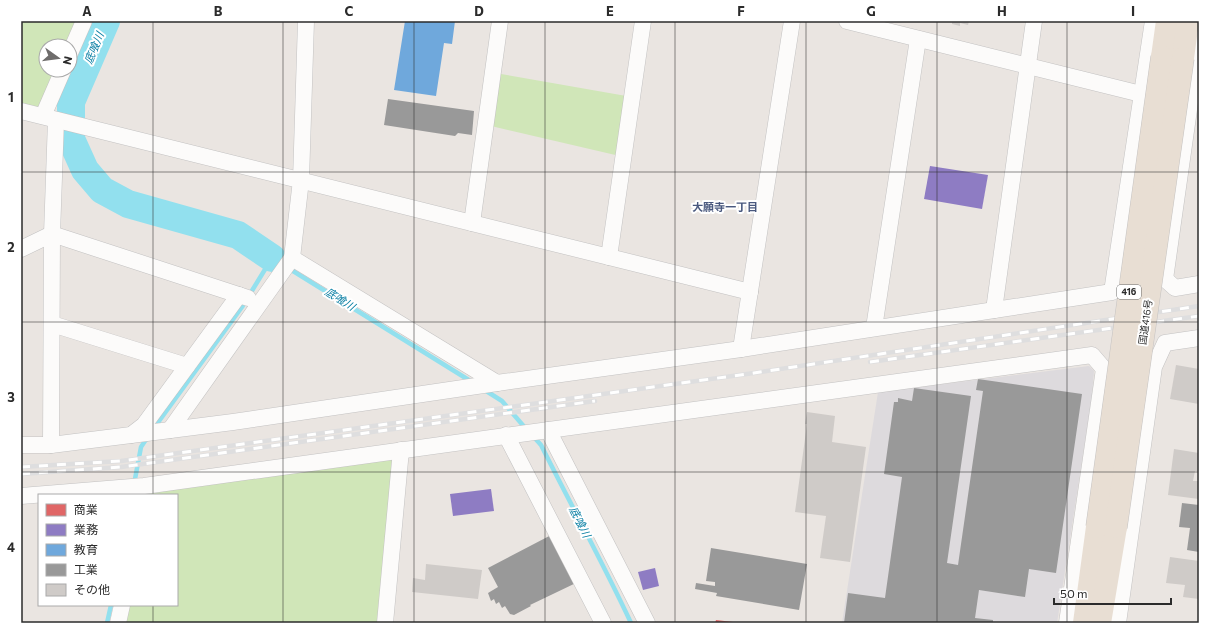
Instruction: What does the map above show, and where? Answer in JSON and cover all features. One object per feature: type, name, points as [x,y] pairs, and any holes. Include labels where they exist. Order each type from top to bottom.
[{"type":"highway","name":"国道416号","points":[[1167,21],[1173,57]]},
{"type":"highway","name":"国道416号","points":[[1100,623],[1106,527],[1173,57],[1188,21]]},
{"type":"highway","name":"国道416号","points":[[1084,623],[1106,527]]},
{"type":"street","points":[[77,38],[84,21]]},
{"type":"street","points":[[170,430],[292,258],[301,180],[306,21]]},
{"type":"street","points":[[472,223],[500,21]]},
{"type":"street","points":[[609,257],[644,21]]},
{"type":"street","points":[[741,349],[792,21]]},
{"type":"street","points":[[847,21],[1141,94]]},
{"type":"street","points":[[994,310],[1034,21]]},
{"type":"street","points":[[21,445],[51,444],[232,422],[741,349],[1112,292],[1153,21]]},
{"type":"street","points":[[874,328],[918,39]]},
{"type":"street","points":[[1165,279],[1199,39]]},
{"type":"street","points":[[51,444],[52,234],[50,118],[61,78]]},
{"type":"street","points":[[21,111],[750,292]]},
{"type":"street","points":[[21,250],[52,234],[261,302]]},
{"type":"street","points":[[292,258],[496,383]]},
{"type":"street","points":[[1114,284],[1165,279]]},
{"type":"street","points":[[1165,279],[1174,288],[1199,284]]},
{"type":"street","points":[[131,435],[144,425],[239,295]]},
{"type":"street","points":[[52,324],[187,366]]},
{"type":"street","points":[[1118,623],[1154,367],[1165,342],[1199,338]]},
{"type":"street","points":[[70,494],[143,491],[401,450],[1092,355],[1104,369],[1067,623]]},
{"type":"street","points":[[1104,369],[1154,367]]},
{"type":"street","points":[[548,430],[647,623]]},
{"type":"street","points":[[506,436],[603,623]]},
{"type":"street","points":[[385,623],[401,450]]},
{"type":"street","points":[[21,496],[38,495]]},
{"type":"street","points":[[118,623],[122,606]]},
{"type":"shaded area","points":[[1089,366],[1094,371],[1092,396],[1057,623],[842,623],[878,392]]},
{"type":"green space","points":[[21,21],[86,21],[75,38],[38,38],[38,78],[60,78],[43,116],[21,111]]},
{"type":"green space","points":[[501,74],[632,97],[624,157],[491,126]]},
{"type":"green space","points":[[393,451],[378,623],[124,623],[127,606],[178,606],[178,494],[148,494],[149,486]]},
{"type":"building: 商業","points":[[716,620],[733,622],[733,623],[715,623]]},
{"type":"building: 業務","points":[[930,166],[988,175],[982,209],[924,199]]},
{"type":"building: 業務","points":[[491,489],[494,511],[453,516],[450,494]]},
{"type":"building: 業務","points":[[655,568],[659,586],[643,590],[638,572]]},
{"type":"building: 教育","points":[[405,21],[455,21],[452,44],[444,43],[436,96],[394,90]]},
{"type":"building: 工業","points":[[388,99],[474,111],[472,135],[458,133],[455,136],[384,125]]},
{"type":"building: 工業","points":[[978,379],[1082,394],[1056,573],[1029,569],[1025,597],[979,590],[975,618],[993,620],[993,623],[844,623],[848,593],[885,598],[902,477],[884,474],[894,402],[898,402],[898,398],[912,401],[914,388],[971,396],[947,563],[958,565],[983,391],[976,390]]},
{"type":"building: 工業","points":[[1182,503],[1199,505],[1199,552],[1187,550],[1190,528],[1179,527]]},
{"type":"building: 工業","points":[[555,533],[578,582],[530,605],[531,606],[514,615],[510,614],[505,606],[502,608],[499,602],[496,604],[494,599],[491,601],[488,593],[498,587],[488,568]]},
{"type":"building: 工業","points":[[711,548],[807,564],[799,610],[716,596],[717,593],[695,589],[696,583],[715,586],[715,582],[706,581]]},
{"type":"building: その他","points":[[952,21],[969,21],[968,25],[960,23],[960,26],[952,24]]},
{"type":"building: その他","points":[[1176,365],[1199,369],[1199,404],[1170,399]]},
{"type":"building: その他","points":[[807,412],[835,416],[832,442],[866,447],[850,562],[820,558],[826,516],[795,512],[807,424],[805,424]]},
{"type":"building: その他","points":[[1174,449],[1199,453],[1199,471],[1195,471],[1193,481],[1199,481],[1199,499],[1168,495]]},
{"type":"building: その他","points":[[1170,557],[1199,561],[1199,599],[1183,597],[1185,585],[1166,583]]},
{"type":"building: その他","points":[[426,564],[482,570],[478,599],[412,592],[413,578],[425,580]]},
{"type":"waterway","name":"底喰川","points":[[106,21],[71,102],[71,139],[85,170],[102,190],[128,204],[238,235],[272,258]]},
{"type":"waterway","name":"底喰川","points":[[154,428],[242,307],[272,258],[472,382]]},
{"type":"waterway","name":"底喰川","points":[[483,389],[502,401],[527,430]]},
{"type":"waterway","name":"底喰川","points":[[532,435],[541,445],[631,623]]},
{"type":"waterway","points":[[132,494],[141,447],[147,438]]},
{"type":"waterway","points":[[107,623],[111,606]]},
{"type":"railway","points":[[21,467],[121,461],[754,373],[1199,306]]},
{"type":"railway","points":[[870,362],[1199,316]]},
{"type":"railway","points":[[21,474],[121,467],[595,401]]},
{"type":"district","name":"大願寺一丁目","points":[[725,207]]}]
